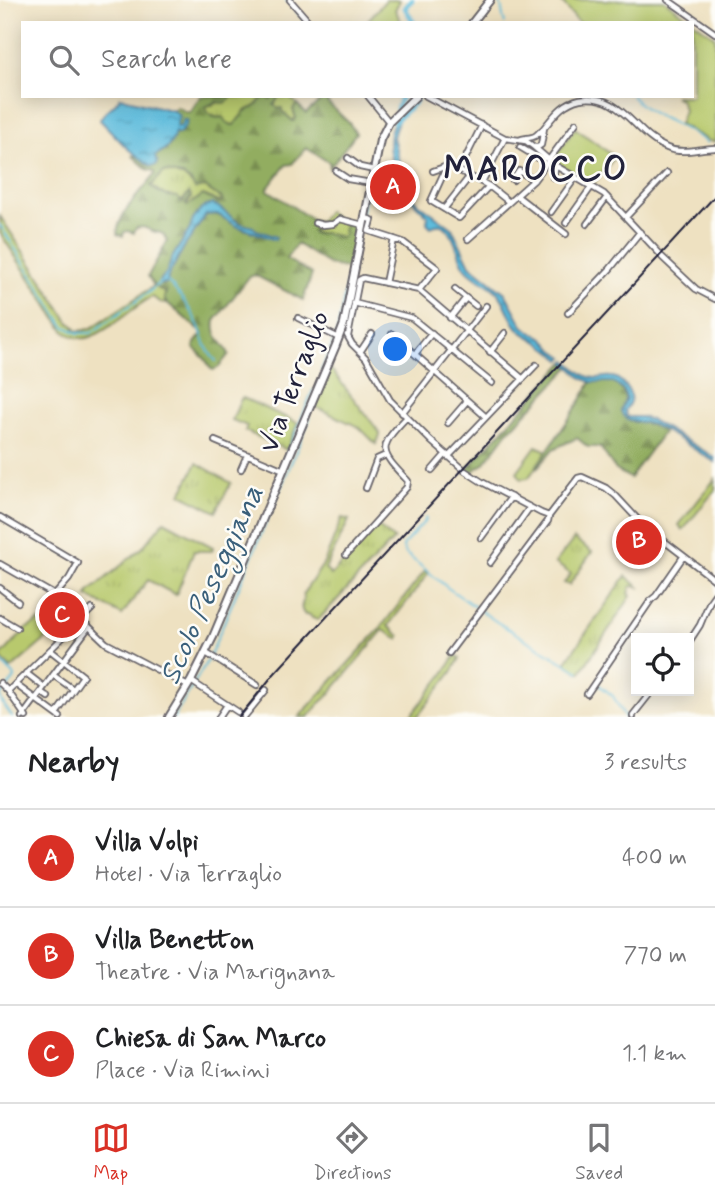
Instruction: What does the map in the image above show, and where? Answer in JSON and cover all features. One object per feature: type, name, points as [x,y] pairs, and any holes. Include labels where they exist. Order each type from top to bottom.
[{"type":"main road","points":[[474,21],[490,0]]},
{"type":"main road","name":"Via Terraglio","points":[[169,717],[192,684],[208,654],[339,338],[344,324],[371,169],[380,140],[389,122],[414,98]]},
{"type":"street","points":[[290,0],[294,8],[308,21]]},
{"type":"street","points":[[668,0],[715,33]]},
{"type":"street","points":[[370,98],[389,122]]},
{"type":"street","points":[[430,98],[505,138],[526,141],[556,166],[592,186],[607,197],[696,289],[715,299]]},
{"type":"street","points":[[532,146],[530,141],[566,104],[580,99],[597,99],[620,109],[664,147],[681,151],[715,148]]},
{"type":"street","points":[[468,239],[534,180],[546,157],[576,123]]},
{"type":"street","points":[[459,171],[482,125]]},
{"type":"street","points":[[532,146],[540,146],[545,126]]},
{"type":"street","points":[[519,140],[535,136],[540,138],[546,157]]},
{"type":"street","points":[[482,183],[505,138]]},
{"type":"street","points":[[520,147],[540,159],[546,157]]},
{"type":"street","points":[[348,158],[360,167],[371,169]]},
{"type":"street","points":[[447,166],[432,201],[459,218],[489,186]]},
{"type":"street","points":[[433,171],[450,166],[489,186],[509,202]]},
{"type":"street","points":[[553,177],[556,166]]},
{"type":"street","points":[[336,171],[348,179],[369,184],[394,199]]},
{"type":"street","points":[[513,180],[519,171],[534,180]]},
{"type":"street","points":[[626,218],[667,173]]},
{"type":"street","points":[[444,209],[470,176]]},
{"type":"street","points":[[551,212],[576,177]]},
{"type":"street","points":[[566,223],[592,186]]},
{"type":"street","points":[[517,196],[566,234]]},
{"type":"street","points":[[587,224],[607,197]]},
{"type":"street","points":[[315,223],[333,225],[340,219],[363,222],[372,220],[369,231],[403,242],[437,268],[419,290]]},
{"type":"street","points":[[568,313],[610,269],[640,232]]},
{"type":"street","points":[[385,283],[394,239]]},
{"type":"street","points":[[339,338],[354,303],[359,280],[363,278],[419,290],[523,379]]},
{"type":"street","points":[[455,289],[476,306]]},
{"type":"street","points":[[450,318],[466,298]]},
{"type":"street","points":[[354,303],[408,316],[492,383]]},
{"type":"street","points":[[346,555],[407,487],[408,481],[386,455],[388,438],[434,372],[486,306]]},
{"type":"street","points":[[298,318],[351,343],[366,358],[390,400],[463,470],[549,516]]},
{"type":"street","points":[[415,354],[432,333]]},
{"type":"street","points":[[490,352],[505,333]]},
{"type":"street","points":[[360,352],[372,334]]},
{"type":"street","points":[[392,334],[486,417]]},
{"type":"street","points":[[339,338],[343,342],[351,343]]},
{"type":"street","points":[[432,470],[536,365]]},
{"type":"street","points":[[448,423],[467,401]]},
{"type":"street","points":[[215,441],[284,470]]},
{"type":"street","points":[[241,468],[247,455]]},
{"type":"street","points":[[366,488],[377,459],[386,455]]},
{"type":"street","points":[[449,653],[548,522],[549,516],[575,480],[582,477],[598,483],[616,496],[642,524],[715,580]]},
{"type":"street","points":[[481,538],[511,497]]},
{"type":"street","points":[[490,563],[530,507]]},
{"type":"street","points":[[0,517],[78,563],[56,596]]},
{"type":"street","points":[[587,694],[683,557]]},
{"type":"street","points":[[0,564],[56,596],[106,643],[192,684],[237,712]]},
{"type":"street","points":[[0,588],[18,601]]},
{"type":"street","points":[[694,635],[715,594]]},
{"type":"street","points":[[88,628],[24,716],[4,688],[15,684],[92,609]]},
{"type":"street","points":[[1,621],[17,628]]},
{"type":"street","points":[[45,717],[55,714],[83,676],[50,650]]},
{"type":"street","points":[[208,654],[257,685]]},
{"type":"street","points":[[26,673],[44,687],[48,697]]},
{"type":"street","points":[[53,675],[73,690]]},
{"type":"street","points":[[15,684],[55,714]]},
{"type":"street","points":[[44,687],[55,688]]},
{"type":"street","points":[[244,717],[265,690]]},
{"type":"street","points":[[633,717],[648,696]]},
{"type":"street","points":[[219,717],[227,705]]},
{"type":"green space","points":[[386,0],[400,0],[395,10],[401,21],[368,20]]},
{"type":"green space","points":[[560,0],[664,0],[693,21],[577,21]]},
{"type":"green space","points":[[694,22],[715,37],[715,142],[679,124],[684,110],[678,98],[694,98]]},
{"type":"green space","points":[[200,98],[231,98],[226,103],[216,102],[205,107],[211,116],[223,117],[226,122],[234,125],[245,111],[255,107],[262,98],[278,98],[274,105],[282,108],[293,121],[296,118],[293,109],[297,104],[306,113],[324,98],[329,98],[327,102],[356,133],[329,169],[330,163],[306,148],[292,164],[286,165],[268,188],[322,224],[315,227],[312,231],[314,234],[342,237],[345,234],[343,231],[346,221],[358,221],[349,269],[330,265],[297,244],[286,259],[312,274],[303,300],[255,275],[249,277],[215,321],[217,335],[229,354],[218,368],[213,370],[194,348],[201,332],[165,301],[166,293],[154,286],[148,276],[167,242],[164,236],[142,227],[136,228],[134,233],[124,232],[123,236],[117,234],[126,210],[155,174],[133,156],[137,155],[151,166],[157,165],[154,156],[168,146],[175,131],[178,134],[181,126],[175,127],[179,116],[174,110],[177,107],[190,112]],"holes":[[[164,172],[183,176],[195,189],[205,187],[222,201],[217,202],[203,195],[187,206],[191,196],[189,193],[182,202],[177,197],[163,194],[151,186]],[[212,204],[233,219],[276,237],[242,228],[219,216],[206,215],[184,247],[167,283],[160,284],[202,208]]]},
{"type":"green space","points":[[231,98],[262,98],[255,107],[245,111],[234,125],[228,124],[223,117],[214,118],[204,109],[206,105],[226,103]]},
{"type":"green space","points":[[278,98],[290,98],[297,104],[293,110],[296,118],[293,121],[274,105]]},
{"type":"green space","points":[[575,128],[615,157],[593,184],[552,161]]},
{"type":"green space","points":[[164,172],[183,176],[193,185],[205,187],[222,201],[217,202],[206,196],[187,206],[191,198],[189,193],[181,202],[165,195],[151,185]]},
{"type":"green space","points":[[328,211],[338,221],[346,221],[344,236],[340,238],[324,233],[312,233]]},
{"type":"green space","points":[[0,216],[74,329],[90,329],[154,286],[166,294],[166,303],[152,297],[94,336],[78,338],[70,335],[65,332],[0,233]]},
{"type":"green space","points":[[565,362],[570,367],[507,433],[484,464],[471,472],[467,469]]},
{"type":"green space","points":[[330,368],[380,433],[376,444],[359,427],[313,406]]},
{"type":"green space","points":[[591,382],[613,382],[625,394],[621,411],[630,421],[648,424],[664,431],[630,478],[616,470],[600,447],[588,447],[577,438],[553,449],[537,468]]},
{"type":"green space","points":[[243,398],[298,423],[287,450],[245,431],[247,426],[232,420]]},
{"type":"green space","points":[[536,446],[547,451],[528,478],[521,479],[517,472]]},
{"type":"green space","points":[[197,463],[231,483],[216,512],[181,494]]},
{"type":"green space","points":[[715,479],[715,490],[683,530],[679,525]]},
{"type":"green space","points":[[342,518],[349,520],[325,569],[331,575],[377,526],[394,539],[318,620],[303,613],[303,594],[324,563]]},
{"type":"green space","points":[[164,521],[213,547],[212,551],[194,551],[176,595],[148,580],[122,615],[87,596],[142,548]]},
{"type":"green space","points":[[574,539],[592,552],[569,585],[564,583],[571,574],[555,563]]},
{"type":"green space","points":[[425,571],[428,573],[388,626],[400,636],[399,639],[383,630],[308,717],[299,717],[378,631]]},
{"type":"green space","points":[[626,576],[639,587],[631,586],[631,596],[580,673],[565,663]]},
{"type":"green space","points":[[40,621],[52,634],[11,669],[0,657],[27,628]]},
{"type":"green space","points":[[456,655],[460,658],[452,672],[417,717],[410,717],[443,675]]},
{"type":"water","points":[[119,98],[124,98],[174,111],[179,116],[176,127],[181,126],[183,120],[187,120],[178,134],[175,132],[168,146],[155,156],[157,165],[151,166],[128,149],[100,120]]},
{"type":"water","points":[[399,116],[393,137],[400,167],[411,195],[452,228],[470,265],[505,293],[523,326],[544,338],[564,357],[561,360],[520,330],[499,294],[465,267],[449,231],[444,226],[431,227],[427,223],[428,216],[408,195],[404,182],[395,170],[389,149],[391,128]]},
{"type":"water","points":[[212,204],[239,223],[276,237],[275,240],[237,226],[217,214],[206,215],[184,247],[167,283],[159,284],[193,220],[202,208]]},
{"type":"water","points":[[567,360],[589,377],[618,379],[630,393],[630,401],[625,411],[627,417],[651,420],[714,457],[715,462],[659,428],[626,418],[621,411],[626,398],[624,391],[613,382],[591,382],[582,378],[565,362]]},
{"type":"waterway","points":[[412,0],[405,8],[413,21]]},
{"type":"waterway","points":[[498,0],[504,21]]},
{"type":"waterway","points":[[295,9],[304,21]]},
{"type":"waterway","points":[[397,109],[400,98]]},
{"type":"waterway","points":[[394,122],[415,102],[414,98]]},
{"type":"waterway","points":[[634,98],[649,111],[707,143]]},
{"type":"waterway","name":"Scolo Peseggiana","points":[[369,166],[376,141]]},
{"type":"waterway","name":"Scolo Peseggiana","points":[[360,221],[369,172]]},
{"type":"waterway","points":[[0,225],[64,326],[78,333],[91,333],[160,282]]},
{"type":"waterway","name":"Scolo Peseggiana","points":[[321,371],[337,332],[358,227]]},
{"type":"waterway","points":[[168,282],[192,314],[207,348],[216,361]]},
{"type":"waterway","name":"Scolo Peseggiana","points":[[282,466],[313,390]]},
{"type":"waterway","name":"Scolo Peseggiana","points":[[174,717],[209,658],[310,418]]},
{"type":"waterway","points":[[425,518],[404,544],[405,553],[448,588],[497,622],[579,672]]},
{"type":"waterway","points":[[0,661],[15,676],[0,696]]},
{"type":"waterway","points":[[597,683],[613,696],[625,717]]},
{"type":"waterway","points":[[0,697],[12,717]]},
{"type":"railway","points":[[239,717],[274,674],[715,196]]},
{"type":"place","name":"Villa Volpi","points":[[393,187]]},
{"type":"place","name":"Villa Benetton","points":[[639,542]]},
{"type":"place","name":"Chiesa di San Marco","points":[[62,615]]},
{"type":"district","name":"MAROCCO","points":[[536,170]]}]
